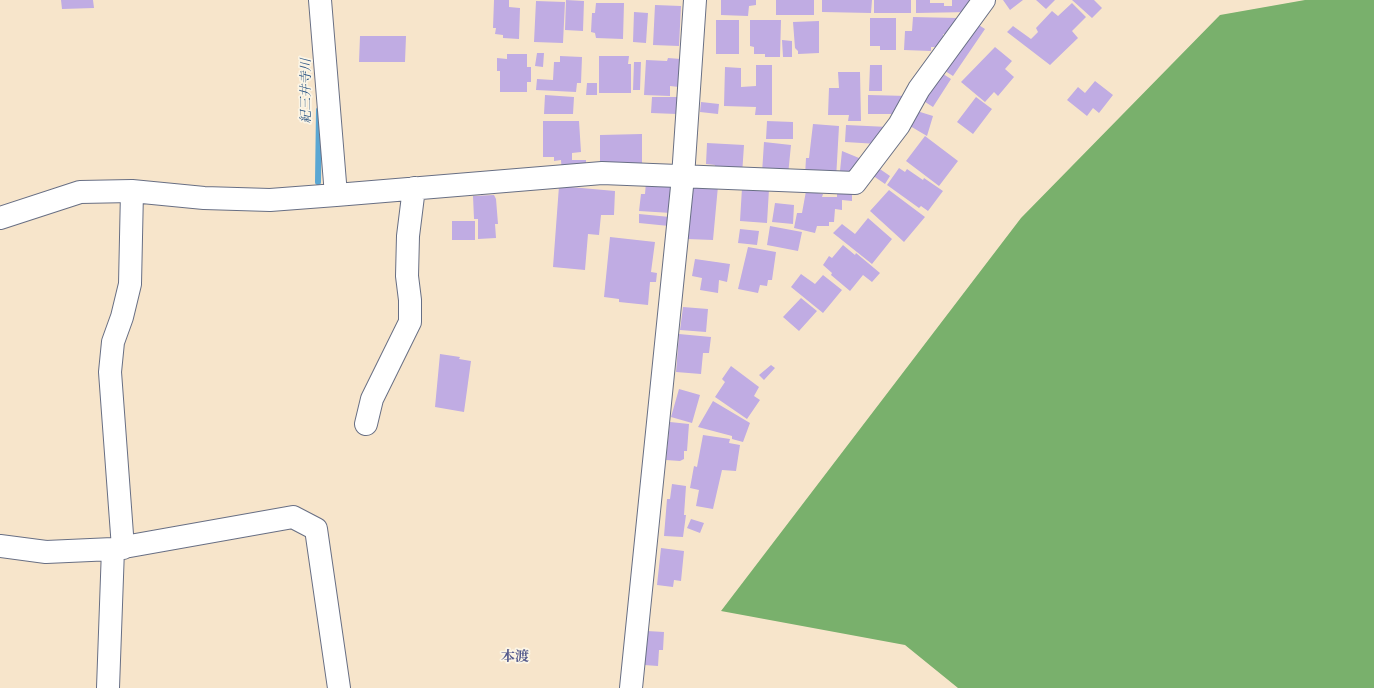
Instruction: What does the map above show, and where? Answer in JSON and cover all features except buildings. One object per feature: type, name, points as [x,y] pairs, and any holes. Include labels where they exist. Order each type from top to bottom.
[{"type":"street","points":[[320,0],[336,195]]},
{"type":"street","points":[[631,688],[683,177],[695,0]]},
{"type":"street","points":[[0,218],[80,192],[132,191],[204,198],[270,200],[602,173],[855,183],[899,125],[919,89],[984,0]]},
{"type":"street","points":[[366,424],[372,399],[410,322],[407,260],[408,236],[414,188]]},
{"type":"street","points":[[108,688],[118,548],[110,372],[113,342],[122,317],[130,284],[132,191]]},
{"type":"street","points":[[0,546],[46,552],[118,548],[293,517],[316,529],[339,688]]},
{"type":"green space","points":[[1305,0],[1374,0],[1374,688],[958,688],[905,645],[721,611],[1021,218],[1220,15]]},
{"type":"waterway","name":"紀三井寺川","points":[[318,182],[319,110]]},
{"type":"district","name":"本渡","points":[[515,659]]}]
